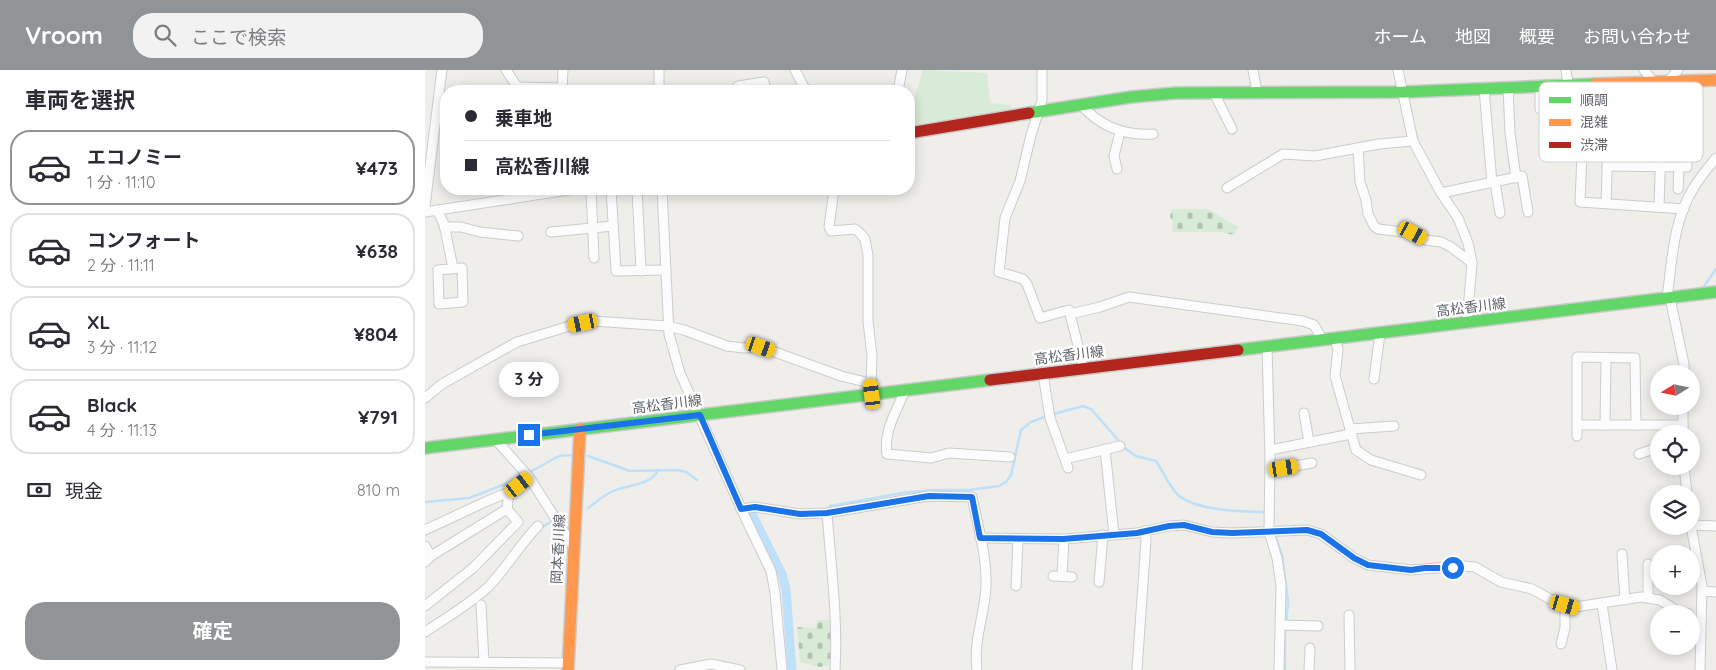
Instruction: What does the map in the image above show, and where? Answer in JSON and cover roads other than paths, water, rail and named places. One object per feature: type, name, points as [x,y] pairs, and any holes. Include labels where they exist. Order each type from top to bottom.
[{"type":"main road","points":[[1630,82],[1716,80]]},
{"type":"main road","points":[[915,132],[1149,95],[1257,92],[1404,92],[1539,86]]},
{"type":"main road","name":"高松香川線","points":[[425,448],[700,415],[871,388],[905,390],[1716,292]]},
{"type":"main road","name":"岡本香川線","points":[[568,668],[580,429]]},
{"type":"street","points":[[425,206],[442,70]]},
{"type":"street","points":[[505,70],[516,85]]},
{"type":"street","points":[[562,85],[563,70]]},
{"type":"street","points":[[659,70],[659,85]]},
{"type":"street","points":[[795,70],[801,85]]},
{"type":"street","points":[[899,85],[902,70]]},
{"type":"street","points":[[1042,70],[1042,100],[1031,134],[1020,181],[1005,218],[999,272],[1023,279],[1027,284],[1041,318],[1069,310],[1084,369]]},
{"type":"street","points":[[1253,70],[1257,92]]},
{"type":"street","points":[[1398,70],[1413,141],[1441,193],[1458,218],[1468,243],[1472,263],[1467,322]]},
{"type":"street","points":[[1644,70],[1653,81]]},
{"type":"street","points":[[1669,80],[1678,70]]},
{"type":"street","points":[[744,85],[764,82],[765,85]]},
{"type":"street","points":[[1508,87],[1510,133],[1516,178]]},
{"type":"street","points":[[1484,88],[1493,182],[1500,213]]},
{"type":"street","points":[[1214,93],[1232,129]]},
{"type":"street","points":[[1081,105],[1089,113],[1120,132],[1136,135],[1153,134]]},
{"type":"street","points":[[436,108],[440,108]]},
{"type":"street","points":[[1117,169],[1114,156],[1120,132]]},
{"type":"street","points":[[1227,188],[1283,154],[1315,156],[1379,144],[1413,141]]},
{"type":"street","points":[[1358,148],[1360,182],[1368,214],[1374,226],[1378,229],[1413,233],[1426,240],[1441,242],[1472,263]]},
{"type":"street","points":[[1684,365],[1669,298],[1675,239],[1692,189],[1716,158]]},
{"type":"street","points":[[1582,162],[1580,202],[1684,209]]},
{"type":"street","points":[[1606,203],[1607,162]]},
{"type":"street","points":[[1659,207],[1660,162]]},
{"type":"street","points":[[1607,166],[1687,167],[1687,162]]},
{"type":"street","points":[[1678,189],[1679,167]]},
{"type":"street","points":[[1441,193],[1522,176],[1528,212]]},
{"type":"street","points":[[425,212],[533,195]]},
{"type":"street","points":[[591,195],[595,258]]},
{"type":"street","points":[[611,195],[616,271],[666,270]]},
{"type":"street","points":[[637,195],[641,271]]},
{"type":"street","points":[[662,195],[667,326],[680,374],[741,509],[767,560],[772,576],[782,670]]},
{"type":"street","points":[[425,398],[442,384],[517,342],[593,320],[667,326],[684,330],[727,346],[761,347],[871,388],[873,356],[868,321],[868,274],[865,239],[855,229],[831,231],[829,227],[833,195]]},
{"type":"street","points":[[437,210],[444,227],[453,268]]},
{"type":"street","points":[[551,232],[613,226]]},
{"type":"street","points":[[444,227],[461,227],[480,232],[518,236]]},
{"type":"street","points":[[453,268],[462,268],[463,302],[439,304],[438,270],[453,268]]},
{"type":"street","points":[[1070,314],[1101,308],[1129,297],[1303,321],[1314,325],[1338,349],[1335,376],[1356,450],[1371,460],[1421,475]]},
{"type":"street","points":[[1374,379],[1379,333]]},
{"type":"street","points":[[1267,346],[1273,532],[1285,625],[1279,670]]},
{"type":"street","points":[[1577,436],[1577,357],[1635,358],[1636,425]]},
{"type":"street","points":[[1605,425],[1606,358]]},
{"type":"street","points":[[1043,374],[1050,418],[1066,463],[1105,449],[1120,446]]},
{"type":"street","points":[[905,390],[896,414],[890,422],[887,454],[931,458],[949,453],[1010,457]]},
{"type":"street","points":[[1304,413],[1309,442]]},
{"type":"street","points":[[1577,425],[1650,426]]},
{"type":"street","points":[[1270,450],[1350,432],[1394,426]]},
{"type":"street","points":[[495,439],[529,477],[573,546]]},
{"type":"street","points":[[1105,449],[1114,534]]},
{"type":"street","points":[[1639,454],[1650,450]]},
{"type":"street","points":[[1270,470],[1312,463]]},
{"type":"street","points":[[425,530],[509,492],[529,477]]},
{"type":"street","points":[[425,606],[473,568],[518,522],[507,509],[509,492]]},
{"type":"street","points":[[741,509],[755,507],[800,514],[827,513],[929,496],[972,497],[980,538],[986,587],[976,647],[977,670]]},
{"type":"street","points":[[425,546],[428,559],[507,509]]},
{"type":"street","points":[[827,513],[836,652],[835,670]]},
{"type":"street","points":[[980,538],[1063,539],[1184,525],[1212,532],[1232,533],[1307,530],[1321,534],[1354,558],[1368,565],[1411,570],[1463,566],[1475,567],[1501,582],[1532,588],[1550,599],[1575,608],[1641,597],[1660,600],[1668,605]]},
{"type":"street","points":[[1700,525],[1716,526]]},
{"type":"street","points":[[425,632],[488,587],[510,563],[538,526]]},
{"type":"street","points":[[1137,670],[1146,540],[1145,531]]},
{"type":"street","points":[[1099,582],[1103,535]]},
{"type":"street","points":[[1693,535],[1702,589],[1697,605]]},
{"type":"street","points":[[1016,586],[1018,539]]},
{"type":"street","points":[[1063,539],[1057,576],[1072,577]]},
{"type":"street","points":[[1622,554],[1625,600]]},
{"type":"street","points":[[1648,564],[1649,597]]},
{"type":"street","points":[[1702,589],[1716,587]]},
{"type":"street","points":[[1702,589],[1716,592]]},
{"type":"street","points":[[1602,604],[1612,670]]},
{"type":"street","points":[[1561,644],[1565,628],[1565,605]]},
{"type":"street","points":[[481,606],[484,662]]},
{"type":"street","points":[[1349,615],[1354,638],[1350,670]]},
{"type":"street","points":[[1285,625],[1318,626]]},
{"type":"street","points":[[1309,670],[1310,648]]},
{"type":"street","points":[[1699,655],[1701,670]]},
{"type":"street","points":[[425,662],[484,662],[500,666],[568,668]]},
{"type":"street","points":[[680,670],[711,664],[741,670]]},
{"type":"waterway","points":[[1703,288],[1716,269]]},
{"type":"waterway","points":[[830,506],[902,493],[931,490],[969,490],[999,486],[1006,482],[1011,475],[1021,430],[1031,422],[1083,406],[1091,409],[1126,449],[1136,456],[1156,461],[1168,482],[1177,494],[1185,500],[1220,509],[1268,512]]},
{"type":"waterway","points":[[530,472],[559,456],[573,455]]},
{"type":"waterway","points":[[588,456],[630,471],[677,470],[686,472],[697,480]]},
{"type":"waterway","points":[[588,508],[617,489],[644,482],[658,470]]},
{"type":"waterway","points":[[425,502],[469,498],[521,478]]},
{"type":"waterway","points":[[752,514],[782,574],[786,589],[792,670]]},
{"type":"waterway","points":[[541,528],[552,521]]},
{"type":"waterway","points":[[1274,533],[1282,555],[1288,602],[1285,633],[1285,670]]}]
